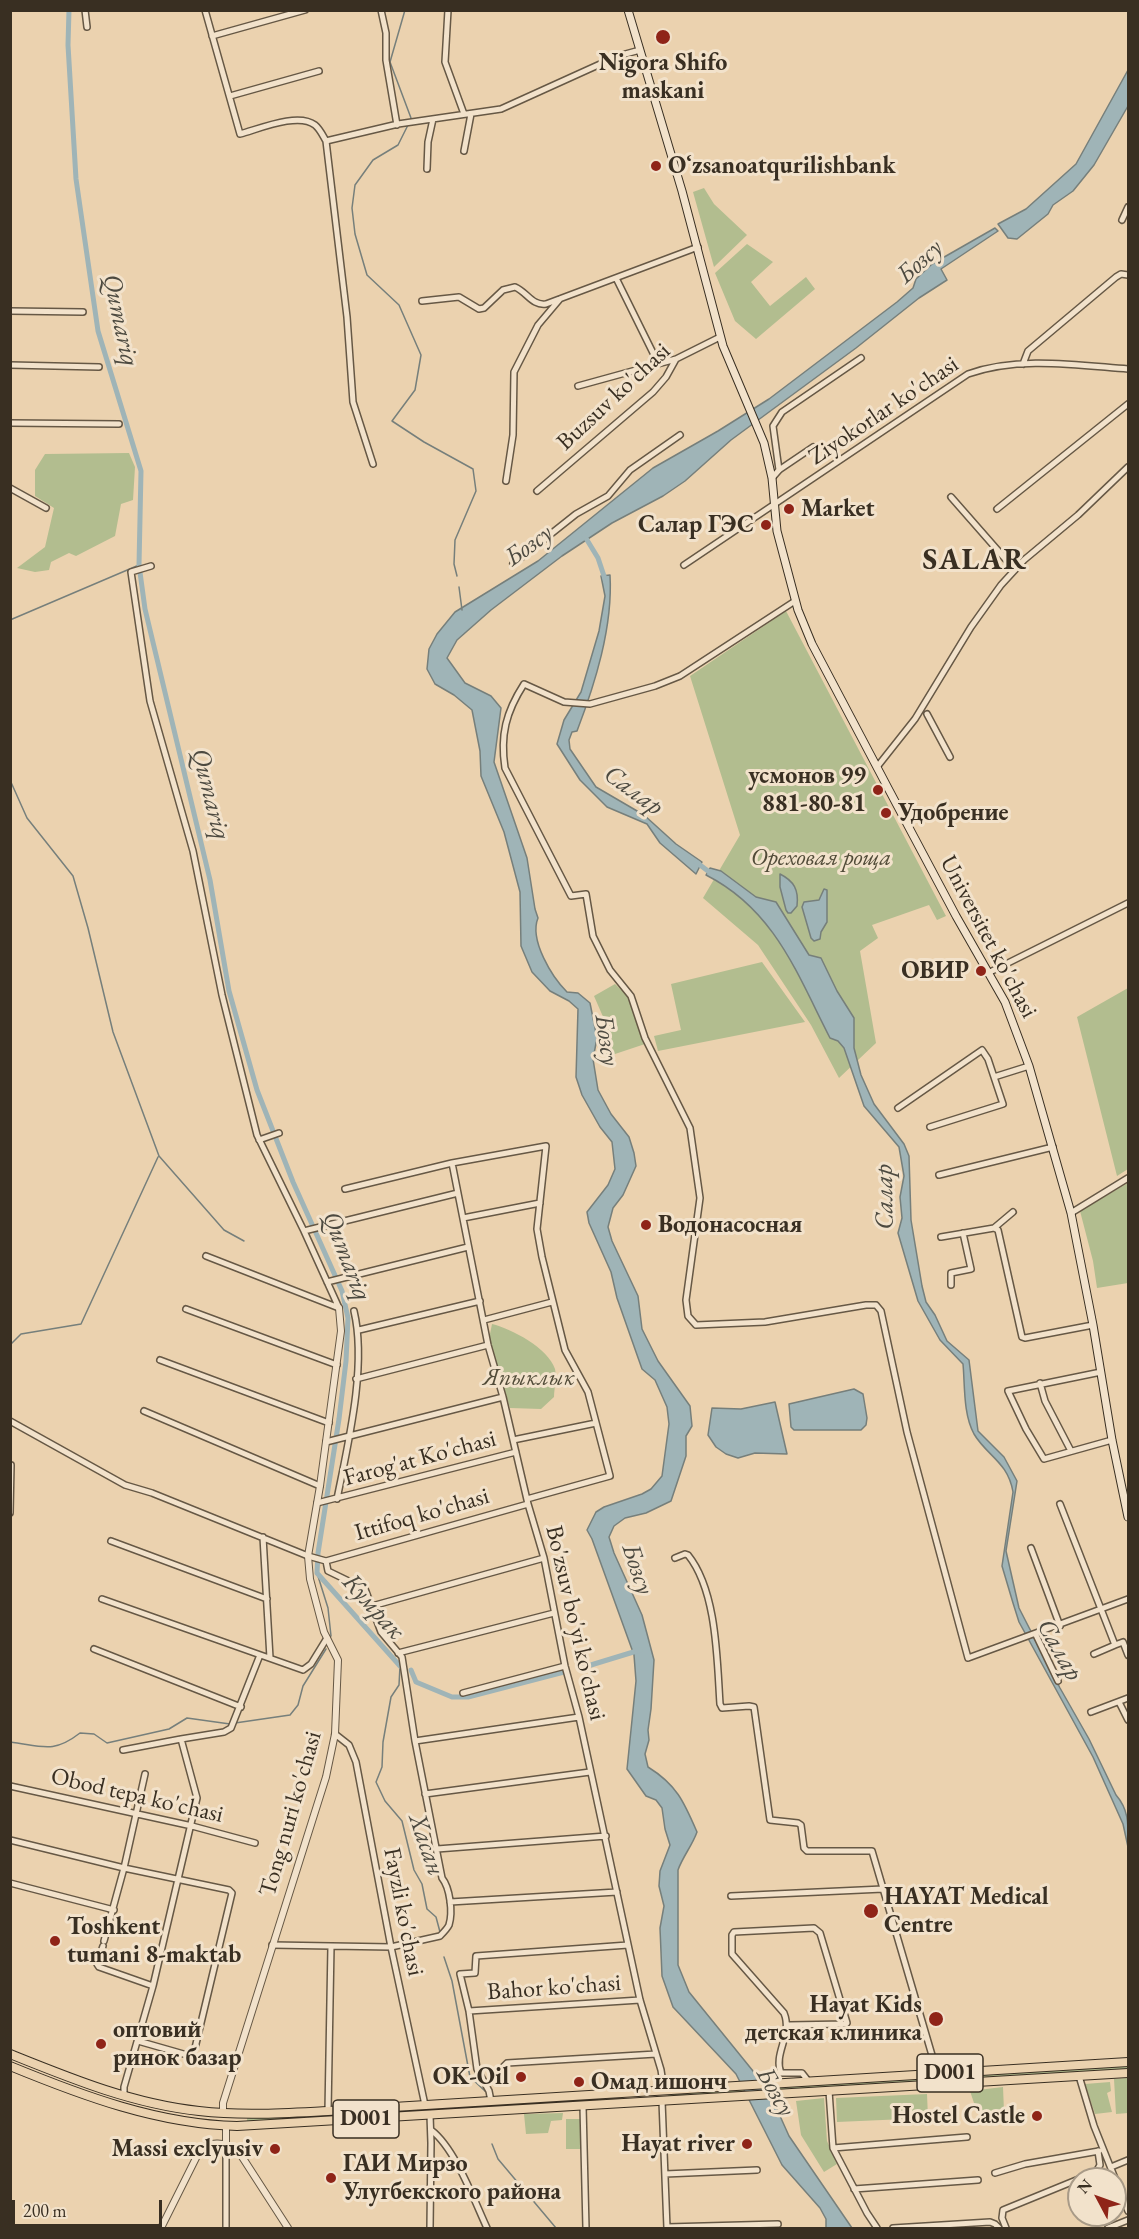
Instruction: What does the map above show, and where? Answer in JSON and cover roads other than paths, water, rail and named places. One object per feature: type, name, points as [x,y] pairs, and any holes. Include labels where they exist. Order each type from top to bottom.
[{"type":"highway","name":"D001","points":[[10,2054],[124,2097],[179,2109],[223,2113],[328,2111],[1128,2062]]},
{"type":"highway","name":"D001","points":[[10,2066],[59,2086],[133,2110],[203,2124],[226,2126],[1128,2073]]},
{"type":"highway","points":[[565,2096],[566,2107]]},
{"type":"highway","points":[[223,2113],[226,2126]]},
{"type":"main road","points":[[628,10],[698,247],[720,337]]},
{"type":"main road","name":"Universitet ko'chasi","points":[[720,337],[761,432],[772,478],[777,531],[795,602],[812,644],[1005,1002],[1029,1066],[1071,1213],[1128,1517]]},
{"type":"street","points":[[85,10],[87,27]]},
{"type":"street","points":[[205,10],[240,134],[294,120],[306,120],[317,126],[326,141],[347,317],[353,402],[373,464]]},
{"type":"street","points":[[212,36],[305,10]]},
{"type":"street","points":[[381,10],[386,33],[386,60],[398,124]]},
{"type":"street","points":[[448,10],[445,62],[467,114],[464,152]]},
{"type":"street","points":[[326,141],[398,124],[501,109],[618,56],[640,50]]},
{"type":"street","points":[[230,96],[318,71]]},
{"type":"street","points":[[427,169],[428,142],[433,119]]},
{"type":"street","points":[[1122,220],[1128,207]]},
{"type":"street","points":[[422,302],[459,297],[479,309],[484,308],[502,290],[515,287],[540,305],[698,247]]},
{"type":"street","points":[[1023,364],[1028,351],[1116,277],[1121,274],[1128,275]]},
{"type":"street","points":[[616,278],[658,363]]},
{"type":"street","points":[[506,481],[513,435],[514,372],[538,325],[561,298]]},
{"type":"street","points":[[10,311],[83,312]]},
{"type":"street","name":"Buzsuv ko'chasi","points":[[537,491],[653,392],[666,377],[676,359],[720,337]]},
{"type":"street","name":"Ziyokorlar ko'chasi","points":[[779,470],[773,426],[776,419],[782,412],[861,358]]},
{"type":"street","points":[[578,386],[676,359]]},
{"type":"street","name":"Ziyokorlar ko'chasi","points":[[684,565],[968,374],[981,369],[1023,364],[1070,364],[1128,369]]},
{"type":"street","points":[[10,365],[99,367]]},
{"type":"street","points":[[997,508],[1128,404]]},
{"type":"street","points":[[10,423],[119,424]]},
{"type":"street","points":[[513,564],[576,514],[608,496],[630,470],[680,435]]},
{"type":"street","points":[[772,478],[779,470],[813,447]]},
{"type":"street","points":[[877,767],[915,719],[1001,585],[1128,466]]},
{"type":"street","points":[[10,488],[46,508]]},
{"type":"street","points":[[951,497],[1015,570]]},
{"type":"street","points":[[151,567],[131,572],[150,701],[193,851],[222,994],[261,1139],[306,1231],[339,1308]]},
{"type":"street","points":[[795,602],[680,676],[655,686],[590,704],[564,702],[524,684],[512,702],[506,720],[502,749],[505,768],[563,884],[571,896],[586,894],[593,936],[610,970],[631,996],[645,1038],[690,1128],[700,1198],[686,1300],[688,1316],[696,1325],[765,1322],[866,1305],[876,1305],[881,1311],[907,1432],[968,1658],[1028,1638],[1128,1599]]},
{"type":"street","points":[[927,714],[950,757]]},
{"type":"street","points":[[988,973],[1128,903]]},
{"type":"street","points":[[898,1108],[982,1050],[988,1059],[1003,1104],[930,1127]]},
{"type":"street","points":[[994,1077],[1029,1066]]},
{"type":"street","points":[[261,1139],[279,1133]]},
{"type":"street","points":[[345,1188],[453,1163],[546,1146],[537,1229],[552,1302],[565,1350],[588,1392],[596,1423],[513,1440]]},
{"type":"street","points":[[939,1175],[1053,1148]]},
{"type":"street","name":"Bo'zsuv bo'yi ko'chasi","points":[[453,1163],[488,1345],[504,1397],[528,1502],[544,1558],[565,1666],[606,1836],[640,2001],[664,2090]]},
{"type":"street","points":[[1071,1213],[1128,1178]]},
{"type":"street","points":[[306,1231],[458,1193]]},
{"type":"street","points":[[463,1218],[540,1203]]},
{"type":"street","points":[[941,1237],[994,1228],[1013,1212]]},
{"type":"street","points":[[994,1228],[998,1230],[1022,1337],[1093,1325]]},
{"type":"street","points":[[951,1285],[951,1273],[971,1269],[963,1233]]},
{"type":"street","points":[[329,1282],[468,1247]]},
{"type":"street","points":[[206,1256],[339,1308]]},
{"type":"street","points":[[359,1330],[480,1301]]},
{"type":"street","points":[[484,1320],[552,1302]]},
{"type":"street","name":"Tong nuri ko'chasi","points":[[223,2113],[223,2103],[326,1777],[335,1734],[338,1660],[327,1638],[310,1579],[310,1556],[341,1331],[339,1308]]},
{"type":"street","points":[[186,1309],[337,1365]]},
{"type":"street","points":[[335,1500],[356,1379],[359,1330],[354,1311]]},
{"type":"street","points":[[356,1379],[488,1345]]},
{"type":"street","points":[[160,1360],[329,1423]]},
{"type":"street","points":[[1101,1372],[1008,1390],[1026,1429],[1044,1460],[1112,1440]]},
{"type":"street","points":[[1040,1383],[1046,1401],[1071,1451]]},
{"type":"street","points":[[326,1442],[347,1439],[504,1397]]},
{"type":"street","points":[[144,1411],[320,1486]]},
{"type":"street","points":[[10,1421],[125,1485],[152,1493],[323,1560],[328,1571],[366,1589],[381,1632],[402,1657],[425,1794],[442,1878],[446,1883],[450,1902],[450,1923],[440,1936],[391,1947],[272,1945]]},
{"type":"street","name":"Ittifoq ko'chasi","points":[[323,1560],[528,1502],[610,1476],[596,1423]]},
{"type":"street","name":"Farog'at Ko'chasi","points":[[317,1503],[516,1452]]},
{"type":"street","points":[[10,1513],[11,1465]]},
{"type":"street","points":[[1060,1504],[1114,1645]]},
{"type":"street","points":[[263,1538],[270,1658]]},
{"type":"street","points":[[111,1541],[267,1599]]},
{"type":"street","points":[[1032,1548],[1060,1626]]},
{"type":"street","points":[[675,1558],[688,1555],[707,1597],[712,1614],[722,1708],[754,1707],[770,1820],[798,1823],[801,1826],[804,1848],[807,1851],[872,1851],[938,2084]]},
{"type":"street","points":[[372,1606],[544,1558]]},
{"type":"street","points":[[102,1599],[303,1670],[311,1664],[327,1638]]},
{"type":"street","points":[[398,1653],[554,1613]]},
{"type":"street","points":[[1036,1635],[1058,1681]]},
{"type":"street","points":[[1094,1654],[1123,1642],[1128,1655]]},
{"type":"street","points":[[94,1648],[241,1707]]},
{"type":"street","points":[[123,1750],[224,1732],[231,1728],[260,1655]]},
{"type":"street","points":[[464,1693],[565,1666]]},
{"type":"street","points":[[1091,1712],[1128,1698]]},
{"type":"street","points":[[1119,1702],[1128,1720]]},
{"type":"street","points":[[415,1741],[579,1718]]},
{"type":"street","name":"Fayzli ko'chasi","points":[[335,1734],[349,1745],[356,1762],[391,1947],[425,2105]]},
{"type":"street","points":[[124,2097],[124,2087],[153,1986],[197,1798],[181,1739]]},
{"type":"street","points":[[425,1794],[590,1772]]},
{"type":"street","points":[[145,1774],[114,1910],[97,1964],[99,1968],[153,1986]]},
{"type":"street","name":"Obod tepa ko'chasi","points":[[10,1786],[192,1826],[255,1843]]},
{"type":"street","points":[[437,1849],[606,1836]]},
{"type":"street","points":[[10,1840],[124,1868],[229,1890],[232,1893],[195,2048],[187,2055],[138,2041]]},
{"type":"street","points":[[10,1883],[114,1910]]},
{"type":"street","points":[[731,1896],[883,1889]]},
{"type":"street","points":[[450,1902],[616,1892]]},
{"type":"street","points":[[789,2025],[847,2024],[820,1933],[814,1928],[734,1932],[732,1954],[784,2013],[789,2025],[778,2065],[781,2073],[802,2073],[809,2082]]},
{"type":"street","points":[[491,2101],[489,2091],[477,2069],[469,2011],[460,1974],[475,1973],[476,1956],[628,1945]]},
{"type":"street","points":[[328,2111],[331,1946]]},
{"type":"street","name":"Bahor ko'chasi","points":[[469,2011],[640,2001]]},
{"type":"street","points":[[504,2079],[503,2067],[507,2063],[656,2054]]},
{"type":"street","points":[[1079,2076],[1101,2150],[1111,2167],[1128,2160]]},
{"type":"street","points":[[829,2091],[833,2148],[837,2159],[878,2229]]},
{"type":"street","points":[[662,2101],[667,2228],[778,2224]]},
{"type":"street","points":[[583,2106],[586,2229]]},
{"type":"street","points":[[430,2115],[430,2229]]},
{"type":"street","points":[[226,2126],[226,2229]]},
{"type":"street","points":[[431,2130],[440,2137],[450,2151],[488,2229]]},
{"type":"street","points":[[833,2148],[967,2138]]},
{"type":"street","points":[[161,2229],[198,2152],[206,2145],[226,2144],[237,2150],[288,2229]]},
{"type":"street","points":[[995,2173],[1025,2164],[1101,2150]]},
{"type":"street","points":[[1006,2229],[1002,2217],[1003,2210],[1096,2172],[1100,2165],[1101,2150]]},
{"type":"street","points":[[665,2174],[757,2170]]},
{"type":"street","points":[[854,2189],[978,2180]]},
{"type":"street","points":[[1108,2229],[1128,2220]]},
{"type":"street","points":[[894,2229],[990,2222],[999,2229]]},
{"type":"waterway","name":"Qumariq","points":[[69,10],[68,45],[76,179],[98,331],[141,471],[139,565],[145,609],[210,880],[229,991],[257,1090],[293,1182],[342,1291],[348,1318],[346,1361],[339,1419],[318,1553],[317,1573],[400,1666]]},
{"type":"waterway","points":[[405,10],[390,62],[411,118],[410,121]]},
{"type":"waterway","points":[[408,125],[398,145],[373,160],[355,185],[352,208],[355,234],[367,275],[399,305],[421,355],[415,390],[392,421],[473,469],[476,491],[455,540],[454,564],[457,576]]},
{"type":"waterway","name":"Салар","points":[[584,535],[598,558],[606,582]]},
{"type":"waterway","points":[[10,620],[139,565]]},
{"type":"waterway","points":[[459,587],[462,610]]},
{"type":"waterway","points":[[10,780],[27,818],[73,876],[113,1032],[159,1156],[224,1230],[244,1241]]},
{"type":"waterway","name":"Салар","points":[[696,862],[712,874]]},
{"type":"waterway","points":[[10,1345],[21,1334],[81,1324],[158,1157]]},
{"type":"waterway","name":"Кумрак","points":[[317,1573],[328,1608],[331,1636]]},
{"type":"waterway","points":[[235,1723],[290,1715],[298,1705],[303,1686],[326,1649]]},
{"type":"waterway","points":[[581,1668],[640,1650]]},
{"type":"waterway","name":"Хасан","points":[[400,1666],[399,1685],[391,1697],[383,1742],[382,1767],[376,1782],[385,1801],[402,1821],[414,1870],[422,1884],[427,1909],[436,1917],[440,1932]]},
{"type":"waterway","points":[[411,1670],[416,1682],[452,1697],[468,1697],[564,1672]]},
{"type":"waterway","points":[[10,1742],[47,1747],[62,1744],[80,1733],[94,1734],[107,1743],[169,1729],[187,1718],[230,1724]]},
{"type":"waterway","name":"Хасан","points":[[444,1957],[452,1981],[470,2077],[485,2091]]},
{"type":"waterway","name":"Хасан","points":[[492,2144],[498,2159],[556,2228]]},
{"type":"place","name":"Nigora Shifo maskani","points":[[663,37]]},
{"type":"place","name":"Oʻzsanoatqurilishbank","points":[[656,166]]},
{"type":"place","name":"Market","points":[[789,509]]},
{"type":"place","name":"Салар ГЭС","points":[[766,525]]},
{"type":"place","name":"усмонов 99 881-80-81","points":[[878,790]]},
{"type":"place","name":"Удобрение","points":[[886,813]]},
{"type":"place","name":"ОВИР","points":[[981,971]]},
{"type":"place","name":"Водонасосная","points":[[646,1225]]},
{"type":"place","name":"HAYAT Medical Centre","points":[[871,1911]]},
{"type":"place","name":"Toshkent tumani 8-maktab","points":[[55,1941]]},
{"type":"place","name":"Hayat Kids детская клиника","points":[[936,2019]]},
{"type":"place","name":"оптовий ринок базар","points":[[101,2044]]},
{"type":"place","name":"OK-Oil","points":[[521,2077]]},
{"type":"place","name":"Омад ишонч","points":[[579,2082]]},
{"type":"place","name":"Hostel Castle","points":[[1037,2116]]},
{"type":"place","name":"Hayat river","points":[[747,2144]]},
{"type":"place","name":"Massi exclyusiv","points":[[275,2149]]},
{"type":"place","name":"ГАИ Мирзо Улугбекского района","points":[[331,2178]]},
{"type":"district","name":"SALAR","points":[[975,561]]},
{"type":"water label","name":"Бозсу","points":[[920,262]]},
{"type":"water label","name":"Бозсу","points":[[529,546]]},
{"type":"water label","name":"Бозсу","points":[[606,1040]]},
{"type":"water label","name":"Бозсу","points":[[637,1569]]},
{"type":"water label","name":"Бозсу","points":[[775,2092]]},
{"type":"park label","name":"Ореховая роща","points":[[821,858]]},
{"type":"park label","name":"Япыклык","points":[[529,1378]]}]
